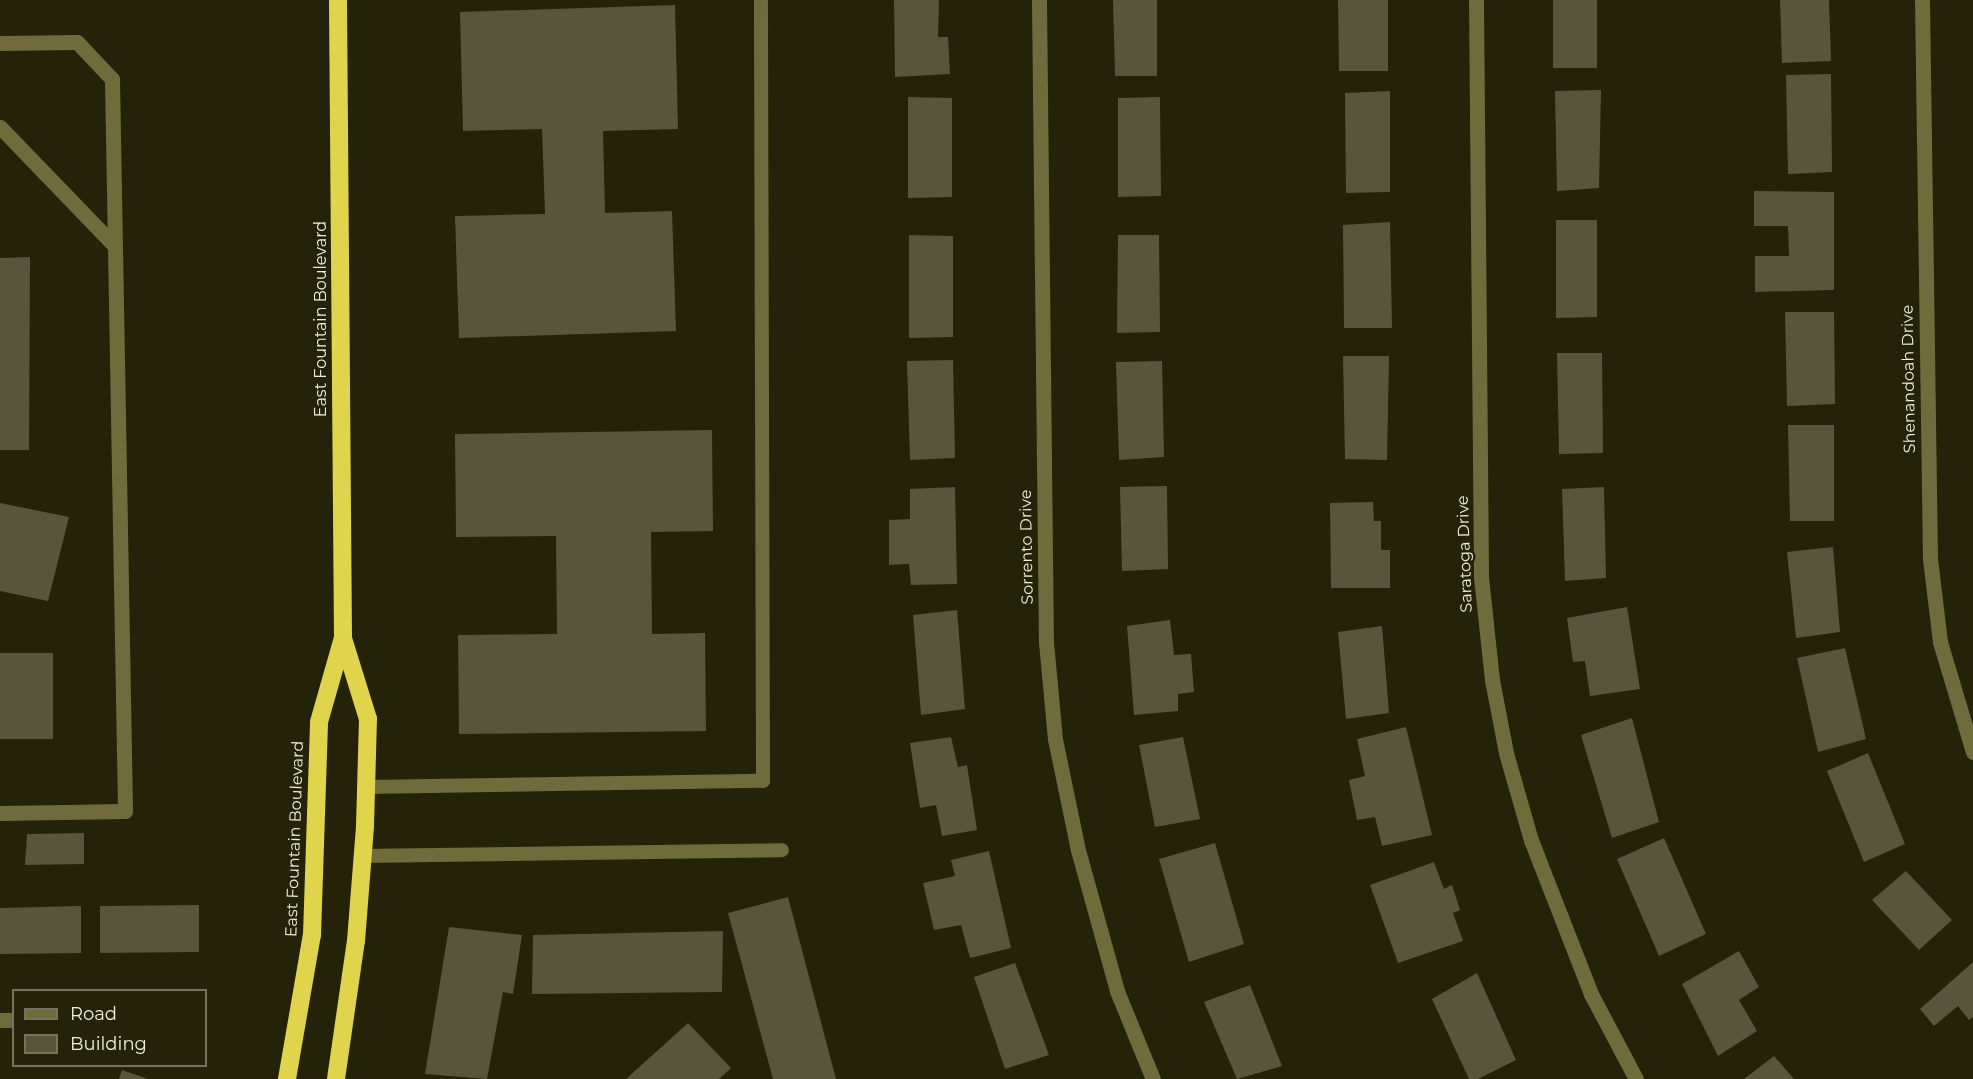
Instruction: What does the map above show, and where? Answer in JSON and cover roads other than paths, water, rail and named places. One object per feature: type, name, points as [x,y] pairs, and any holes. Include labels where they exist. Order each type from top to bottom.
[{"type":"highway","name":"East Fountain Boulevard","points":[[287,1079],[297,1039],[312,935],[319,723],[343,638],[338,0]]},
{"type":"highway","name":"East Fountain Boulevard","points":[[336,1079],[363,856],[368,719],[343,638]]},
{"type":"street","name":"Sorrento Drive","points":[[1039,0],[1046,642],[1055,739],[1078,850],[1118,991],[1153,1079]]},
{"type":"street","name":"Saratoga Drive","points":[[1476,0],[1481,577],[1492,680],[1506,753],[1531,840],[1591,994],[1636,1079]]},
{"type":"street","name":"Shenandoah Drive","points":[[1922,0],[1930,559],[1940,642],[1973,752]]},
{"type":"street","points":[[0,43],[77,42],[112,79],[125,811],[0,813]]},
{"type":"street","points":[[0,127],[114,245]]},
{"type":"lane","points":[[366,787],[763,781],[761,0]]},
{"type":"lane","points":[[363,856],[782,850]]}]
